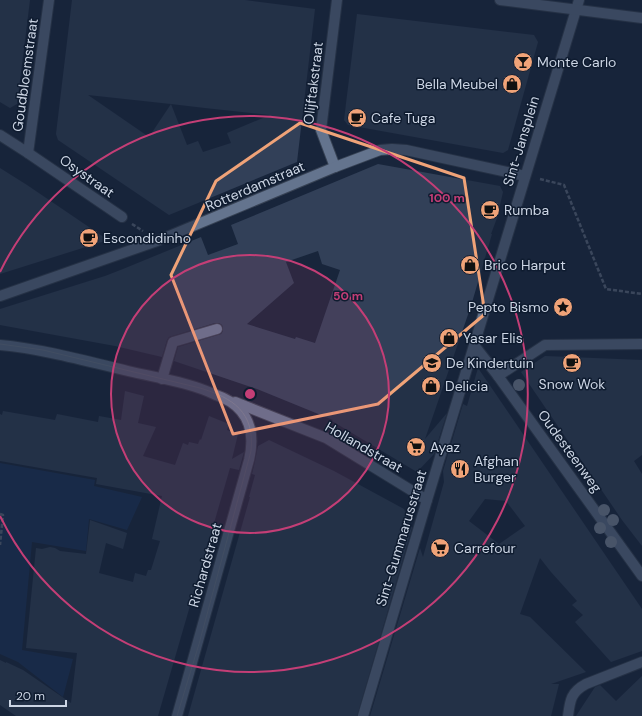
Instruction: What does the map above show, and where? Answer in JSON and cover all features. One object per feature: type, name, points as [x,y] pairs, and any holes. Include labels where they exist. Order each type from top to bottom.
[{"type":"street","name":"Goudbloemstraat","points":[[28,153],[50,0]]},
{"type":"street","name":"Olijftakstraat","points":[[335,167],[321,130],[338,0]]},
{"type":"street","points":[[500,0],[577,5],[642,18]]},
{"type":"street","name":"Sint-Jansplein","points":[[474,345],[577,5]]},
{"type":"street","name":"Osystraat","points":[[0,135],[122,217]]},
{"type":"street","name":"Rotterdamstraat","points":[[0,296],[158,241],[335,167],[380,150],[406,150],[525,176]]},
{"type":"street","points":[[162,379],[173,342],[217,329]]},
{"type":"street","points":[[498,376],[545,345],[642,344]]},
{"type":"street","name":"Hollandstraat","points":[[0,345],[21,347],[52,353],[162,379],[217,395],[326,438],[427,500]]},
{"type":"street","name":"Oudesteenweg","points":[[474,345],[642,576]]},
{"type":"street","name":"Sint-Gummarusstraat","points":[[363,716],[474,345]]},
{"type":"street","name":"Hollandstraat","points":[[217,395],[236,406],[247,420]]},
{"type":"street","name":"Richardstraat","points":[[177,716],[249,460],[252,440],[251,431],[247,420]]},
{"type":"street","points":[[568,716],[572,696],[578,688],[642,662]]},
{"type":"path","points":[[525,176],[564,186],[606,289],[642,294]]},
{"type":"path","points":[[122,217],[158,241]]},
{"type":"path","points":[[0,514],[3,515],[0,545]]},
{"type":"highlighted area","points":[[300,123],[464,178],[485,314],[378,404],[233,434],[171,275],[216,181]]},
{"type":"shaded area","points":[[0,463],[95,480],[94,486],[142,497],[127,530],[89,519],[86,551],[32,542],[22,650],[73,659],[63,697],[18,662],[0,654]]},
{"type":"building","points":[[0,0],[30,0],[17,104],[10,108],[0,102]]},
{"type":"building","points":[[72,0],[245,0],[315,9],[297,162],[169,215],[58,140],[56,134]],"holes":[[[88,95],[171,104],[149,137]],[[171,104],[270,115],[227,133],[231,143],[203,152],[198,141],[187,145]]]},
{"type":"building","points":[[357,14],[534,35],[538,42],[508,150],[503,153],[348,125],[344,120]]},
{"type":"building","points":[[378,164],[500,186],[503,192],[497,218],[491,234],[471,306],[425,439],[447,413],[434,454],[417,472],[332,421],[333,420],[257,389],[174,361],[178,347],[221,334],[223,328],[219,323],[169,337],[162,357],[115,346],[0,325],[0,309],[105,276],[201,237],[208,255],[238,244],[231,225]],"holes":[[[318,251],[322,264],[340,270],[315,343],[296,337],[295,339],[247,324],[294,283],[286,262]]]},
{"type":"building","points":[[0,168],[27,185],[108,240],[0,274]]},
{"type":"building","points":[[545,356],[642,360],[642,455],[634,461],[642,474],[642,546],[622,520],[521,372]]},
{"type":"building","points":[[478,368],[642,609],[642,651],[611,662],[575,622],[583,615],[572,605],[577,601],[540,558],[520,614],[530,617],[586,672],[551,684],[559,684],[551,716],[370,716],[420,548],[423,557],[444,482],[443,471],[463,404],[467,406]],"holes":[[[485,499],[506,501],[525,526],[499,544],[469,521]]]},
{"type":"building","points":[[125,391],[144,396],[138,423],[156,427],[143,456],[175,465],[183,443],[188,445],[189,442],[198,444],[200,439],[201,440],[209,416],[229,424],[227,430],[238,434],[232,459],[244,452],[239,470],[230,468],[158,716],[16,716],[0,705],[0,660],[23,670],[71,703],[77,653],[26,648],[36,548],[42,549],[50,547],[60,551],[86,554],[90,520],[127,533],[123,549],[106,543],[99,573],[133,582],[135,573],[146,576],[148,570],[151,570],[160,541],[152,539],[162,496],[96,484],[97,478],[0,461],[0,414],[2,415],[3,411],[55,420],[57,414],[98,422],[99,416],[121,420]]},
{"type":"building","points":[[269,440],[334,471],[404,509],[412,528],[357,716],[188,716],[250,497],[255,475],[252,474],[258,446]]},
{"type":"building","points":[[642,676],[642,716],[576,716],[595,687],[600,685],[616,701]]},
{"type":"tram line","points":[[0,344],[43,350],[200,388],[232,402],[245,417],[249,426],[251,451],[199,644],[177,716]]},
{"type":"place","name":"Monte Carlo","points":[[523,62]]},
{"type":"place","name":"Bella Meubel","points":[[512,84]]},
{"type":"place","name":"Cafe Tuga","points":[[357,118]]},
{"type":"place","name":"Rumba","points":[[490,210]]},
{"type":"place","name":"Escondidinho","points":[[89,238]]},
{"type":"place","name":"Brico Harput","points":[[470,265]]},
{"type":"place","name":"Pepto Bismo","points":[[563,307]]},
{"type":"place","name":"Yasar Elis","points":[[449,338]]},
{"type":"place","name":"De Kindertuin","points":[[432,363]]},
{"type":"place","name":"Snow Wok","points":[[572,363]]},
{"type":"place","name":"Delicia","points":[[431,386]]},
{"type":"place","name":"Ayaz","points":[[416,447]]},
{"type":"place","name":"Afghan Burger","points":[[460,469]]},
{"type":"place","name":"Carrefour","points":[[440,548]]}]
